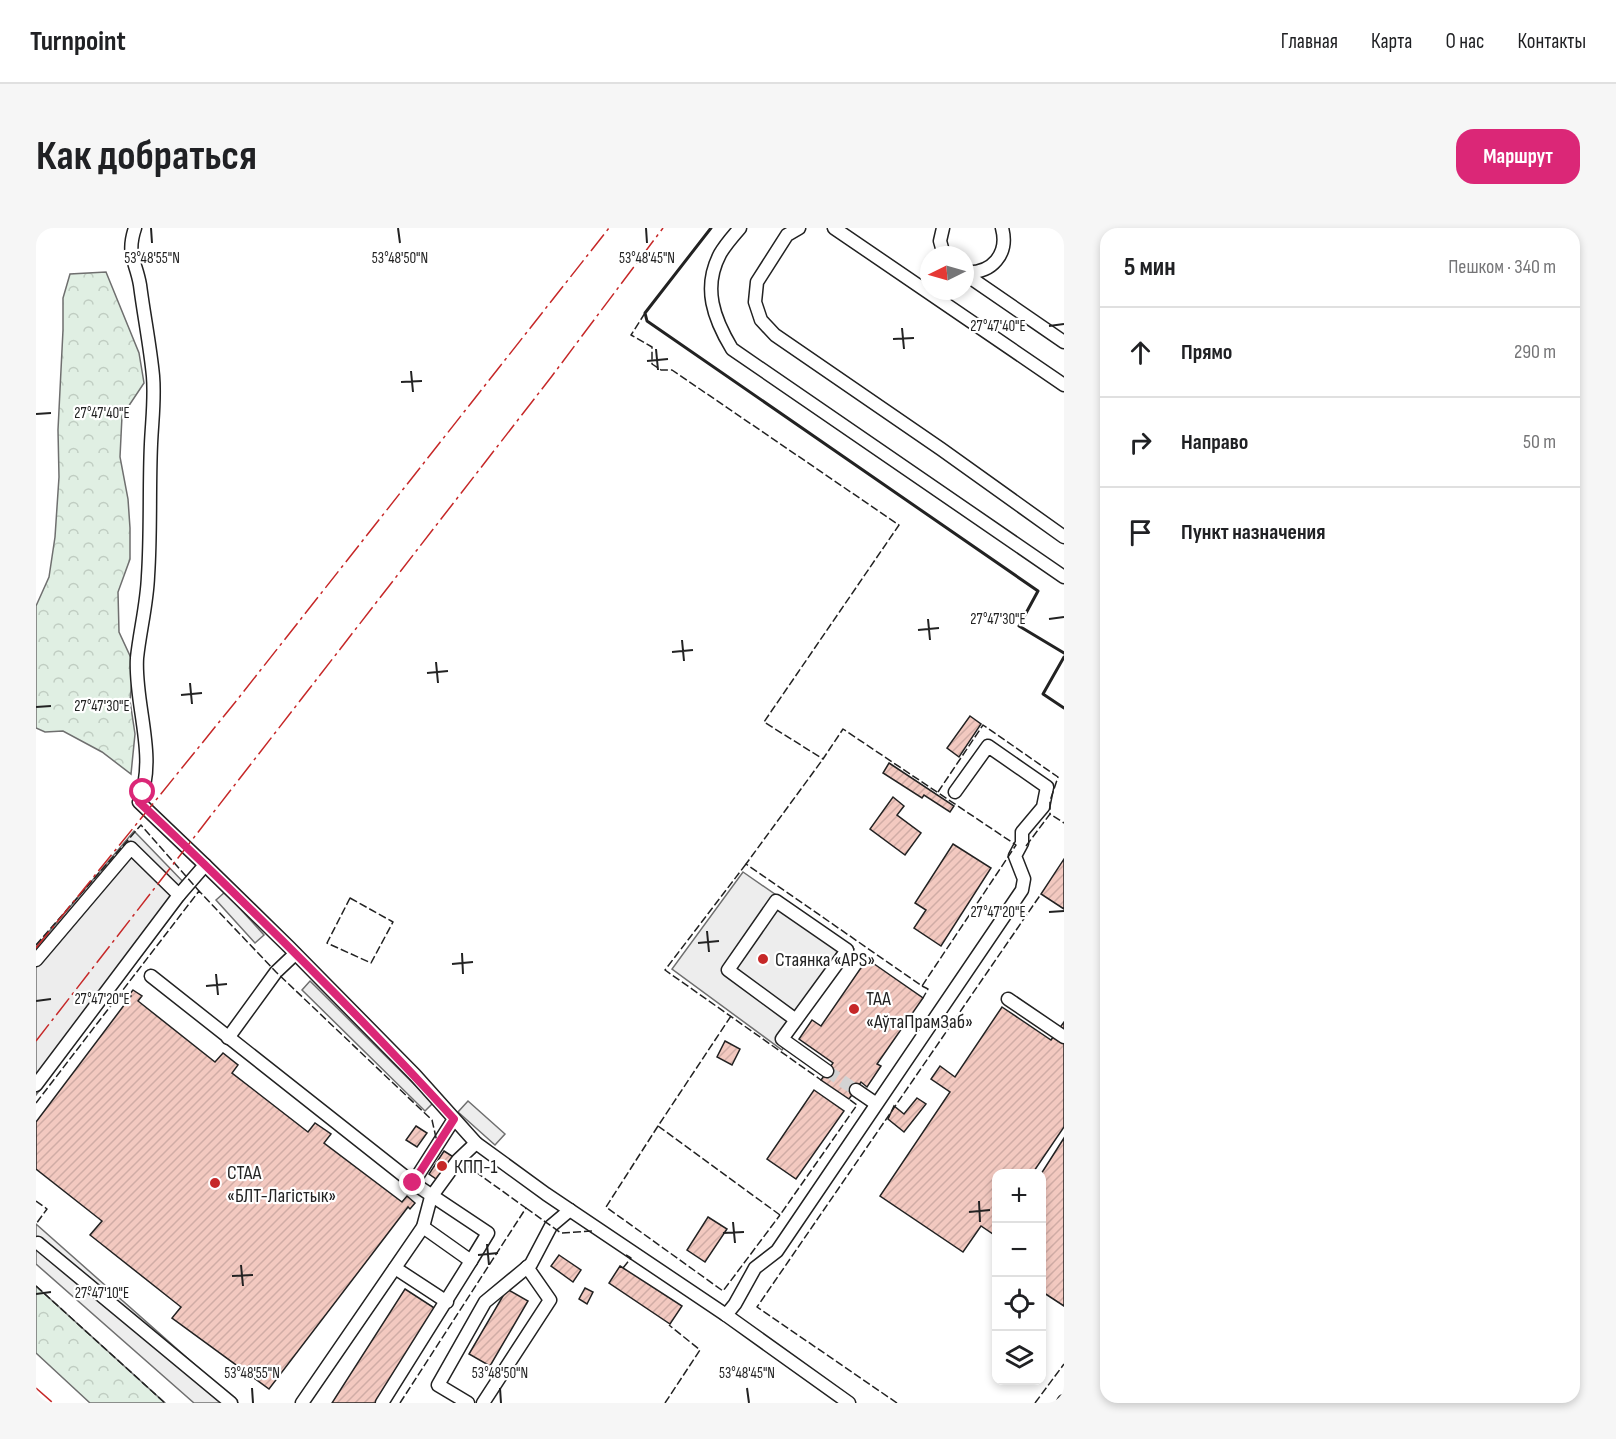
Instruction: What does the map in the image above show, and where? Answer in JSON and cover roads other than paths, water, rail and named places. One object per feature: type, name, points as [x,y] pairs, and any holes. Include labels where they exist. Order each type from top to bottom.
[{"type":"street","points":[[135,228],[130,243],[131,256],[139,282],[142,311],[150,343],[154,399],[148,577],[137,660],[146,767],[143,792],[139,802],[415,1075],[476,1143],[570,1210],[726,1315],[849,1403]]},
{"type":"street","points":[[740,228],[720,254],[711,275],[712,303],[718,325],[732,349],[1064,577]]},
{"type":"street","points":[[799,228],[787,235],[756,282],[755,302],[760,320],[776,335],[941,448],[1064,537]]},
{"type":"street","points":[[834,228],[1064,385]]},
{"type":"street","points":[[941,246],[940,241],[943,228]]},
{"type":"street","points":[[974,272],[985,270],[994,264],[1004,247],[1002,228]]},
{"type":"street","points":[[974,279],[1064,342]]},
{"type":"street","points":[[726,1315],[735,1304],[755,1268],[777,1251],[875,1103],[1022,890],[1024,879],[1015,856],[1022,843],[1022,832],[1043,807],[1047,787],[988,746],[955,792]]},
{"type":"street","points":[[36,960],[131,848],[179,895]]},
{"type":"street","points":[[36,1085],[179,895],[205,865]]},
{"type":"street","points":[[796,1020],[728,970],[776,901],[847,950],[796,1020],[782,1039],[828,1071]]},
{"type":"street","points":[[228,1038],[276,972],[295,954]]},
{"type":"street","points":[[152,976],[431,1197],[488,1233],[382,1403]]},
{"type":"street","points":[[1008,999],[1064,1037]]},
{"type":"street","points":[[856,1090],[875,1103]]},
{"type":"street","points":[[413,1183],[454,1119]]},
{"type":"street","points":[[302,1403],[423,1227],[431,1197],[458,1160],[476,1143]]},
{"type":"street","points":[[468,1403],[438,1384],[485,1302],[531,1264],[551,1226],[570,1210]]},
{"type":"street","points":[[423,1227],[471,1261]]},
{"type":"street","points":[[38,1243],[231,1403]]},
{"type":"street","points":[[483,1403],[550,1300],[526,1267]]},
{"type":"street","points":[[395,1268],[447,1302]]},
{"type":"tunnel","points":[[827,1071],[856,1090]]},
{"type":"place","name":"Стаянка «APS»","points":[[763,959]]},
{"type":"place","name":"ТАА «АўтаПрамЗаб»","points":[[854,1009]]},
{"type":"place","name":"КПП-1","points":[[442,1166]]},
{"type":"place","name":"СТАА «БЛТ-Лагістык»","points":[[215,1183]]}]
